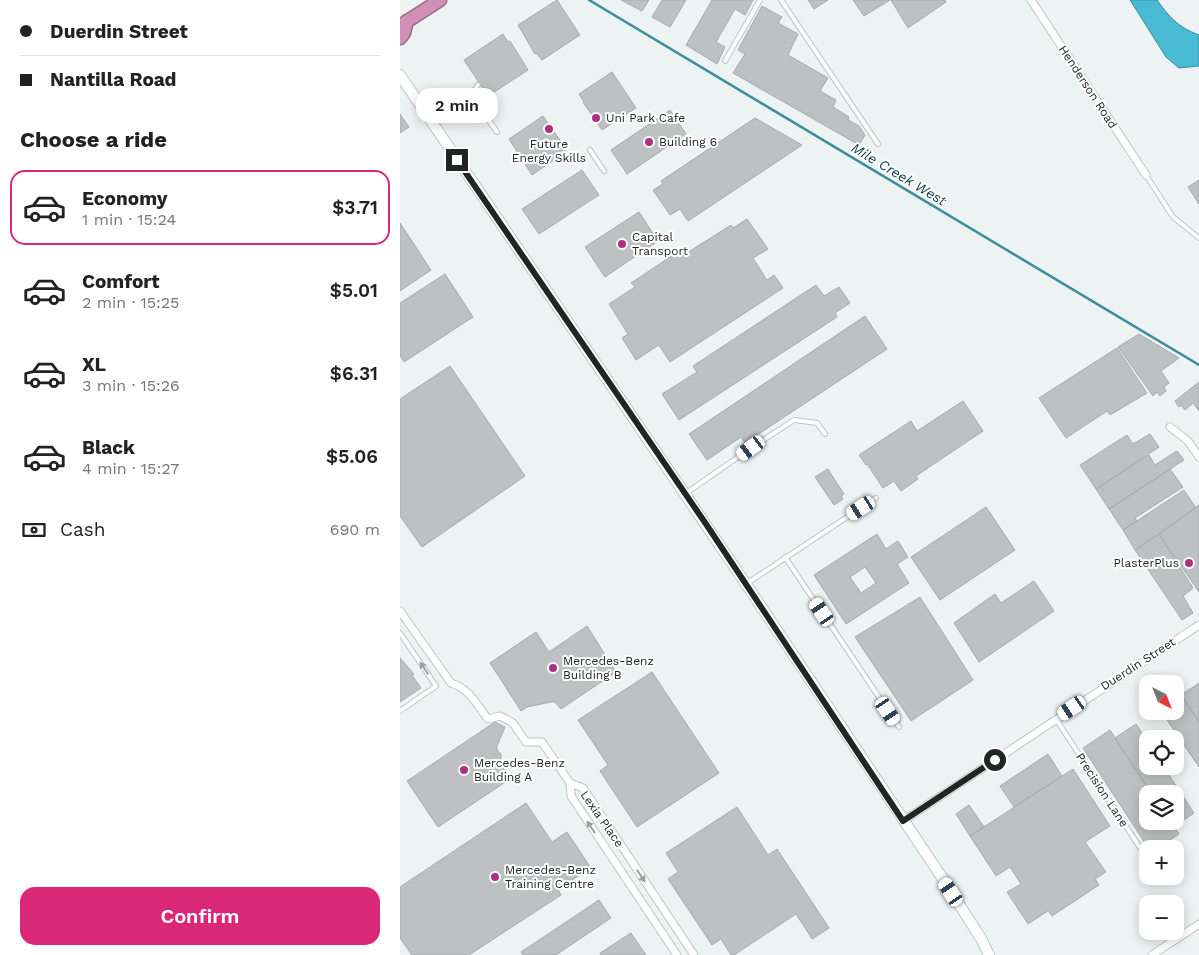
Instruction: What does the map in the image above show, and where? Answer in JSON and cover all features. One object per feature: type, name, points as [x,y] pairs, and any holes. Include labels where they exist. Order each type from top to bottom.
[{"type":"highway","points":[[400,38],[404,32],[403,24],[440,0]]},
{"type":"street","name":"Henderson Road","points":[[1031,0],[1146,175]]},
{"type":"street","points":[[400,75],[746,584],[977,932],[989,955]]},
{"type":"street","points":[[1170,426],[1188,441],[1199,457]]},
{"type":"street","name":"Lexia Place","points":[[400,611],[451,683],[467,691],[488,719],[500,716],[513,723],[526,742],[542,742],[570,783],[571,796],[677,955]]},
{"type":"street","name":"Duerdin Street","points":[[903,821],[1199,624]]},
{"type":"street","name":"Lexia Place","points":[[570,783],[583,788],[694,955]]},
{"type":"street","name":"Lexia Place","points":[[618,867],[630,859]]},
{"type":"street","points":[[654,921],[666,913]]},
{"type":"street","points":[[1152,955],[1199,924]]},
{"type":"lane","points":[[725,61],[760,0]]},
{"type":"lane","points":[[781,0],[878,144]]},
{"type":"lane","points":[[478,85],[474,92],[475,101],[497,132]]},
{"type":"lane","points":[[590,150],[604,171]]},
{"type":"lane","points":[[1146,175],[1174,218],[1199,238]]},
{"type":"lane","points":[[685,494],[794,420],[817,423],[825,434]]},
{"type":"lane","points":[[746,584],[876,498]]},
{"type":"lane","points":[[785,557],[899,727]]},
{"type":"lane","points":[[400,633],[436,686],[400,711]]},
{"type":"lane","name":"Precision Lane","points":[[1056,719],[1139,846]]},
{"type":"water","points":[[1130,0],[1157,0],[1175,21],[1185,29],[1199,35],[1199,66],[1179,68],[1166,57]]},
{"type":"building","points":[[557,0],[580,35],[542,60],[535,54],[518,25]]},
{"type":"building","points":[[621,0],[649,0],[642,11]]},
{"type":"building","points":[[662,0],[686,0],[670,27],[652,17]]},
{"type":"building","points":[[712,0],[753,0],[745,15],[735,9],[716,42],[725,47],[717,64],[686,45]]},
{"type":"building","points":[[808,0],[828,0],[814,9]]},
{"type":"building","points":[[853,0],[890,0],[864,16]]},
{"type":"building","points":[[891,0],[945,0],[946,2],[908,28]]},
{"type":"building","points":[[762,6],[782,17],[778,23],[798,34],[788,55],[828,78],[820,91],[836,100],[833,107],[849,117],[848,120],[859,126],[865,135],[859,145],[733,73],[745,54],[738,50]]},
{"type":"building","points":[[503,34],[508,42],[510,41],[528,70],[488,96],[464,60]]},
{"type":"building","points":[[612,72],[636,108],[602,130],[579,94]]},
{"type":"building","name":"Building 6","points":[[670,110],[686,134],[627,174],[611,150]]},
{"type":"building","points":[[400,114],[409,127],[400,133]]},
{"type":"building","points":[[543,116],[566,152],[532,175],[509,139]]},
{"type":"building","points":[[755,118],[802,145],[688,221],[680,209],[670,215],[653,190],[663,184],[661,181]]},
{"type":"building","points":[[582,170],[599,195],[539,234],[522,209]]},
{"type":"building","points":[[1199,180],[1199,204],[1188,187]]},
{"type":"building","name":"Capital Transport","points":[[639,212],[658,241],[605,277],[585,247]]},
{"type":"building","points":[[747,219],[768,249],[753,258],[767,280],[774,275],[783,288],[670,362],[659,345],[636,360],[622,338],[628,334],[609,304],[635,287],[631,283],[679,251],[682,256],[731,225],[733,228]]},
{"type":"building","points":[[400,223],[431,270],[400,291]]},
{"type":"building","points":[[445,274],[473,317],[404,362],[400,355],[400,303]]},
{"type":"building","points":[[816,285],[824,296],[839,287],[850,303],[835,313],[837,317],[679,420],[662,394],[697,372],[693,366]]},
{"type":"building","points":[[865,316],[887,349],[745,443],[741,437],[707,460],[689,434]]},
{"type":"building","points":[[1139,334],[1179,358],[1161,371],[1169,383],[1164,387],[1166,391],[1160,396],[1157,392],[1153,396],[1118,347]]},
{"type":"building","points":[[1117,348],[1147,393],[1110,415],[1107,411],[1066,438],[1039,398]]},
{"type":"building","points":[[450,366],[525,476],[422,547],[400,516],[400,399]]},
{"type":"building","points":[[1199,382],[1199,411],[1193,403],[1185,410],[1181,405],[1179,407],[1175,401]]},
{"type":"building","points":[[963,401],[983,431],[916,476],[918,479],[901,491],[894,481],[883,488],[859,455],[911,421],[917,431]]},
{"type":"building","points":[[1150,434],[1159,447],[1096,489],[1080,465],[1127,435],[1133,444]]},
{"type":"building","points":[[1177,451],[1184,460],[1109,509],[1096,489],[1149,455],[1155,465]]},
{"type":"building","points":[[828,469],[844,494],[841,496],[843,499],[834,505],[815,477]]},
{"type":"building","points":[[1170,469],[1183,487],[1135,518],[1137,521],[1123,530],[1109,509]]},
{"type":"building","points":[[1184,490],[1196,508],[1135,550],[1123,530]]},
{"type":"building","name":"PlasterPlus","points":[[1199,505],[1199,592],[1159,534]]},
{"type":"building","points":[[986,507],[1015,550],[940,600],[911,557]]},
{"type":"building","points":[[877,534],[886,549],[898,541],[908,557],[897,564],[909,583],[846,624],[814,575]],"holes":[[[865,567],[876,583],[861,593],[850,577]]]},
{"type":"building","points":[[1159,534],[1193,588],[1183,596],[1193,613],[1182,620],[1135,550]]},
{"type":"building","points":[[1034,581],[1054,611],[979,662],[954,623],[995,594],[1001,603]]},
{"type":"building","points":[[920,597],[973,680],[911,721],[855,637]]},
{"type":"building","name":"Mercedes-Benz Building B","points":[[587,626],[616,672],[561,709],[555,702],[551,702],[527,707],[521,711],[490,663],[536,632],[549,652]]},
{"type":"building","points":[[400,658],[414,674],[412,675],[421,688],[400,702]]},
{"type":"building","points":[[652,672],[719,773],[637,827],[600,771],[608,765],[578,720]]},
{"type":"building","points":[[1199,683],[1199,722],[1184,700],[1184,693]]},
{"type":"building","points":[[1184,700],[1199,722],[1199,767],[1184,745],[1184,730],[1174,730],[1167,720],[1184,720]]},
{"type":"building","name":"Mercedes-Benz Building A","points":[[495,722],[505,727],[497,750],[501,754],[499,761],[510,779],[438,827],[407,781]]},
{"type":"building","points":[[1136,724],[1140,730],[1139,774],[1115,738]]},
{"type":"building","points":[[1110,730],[1146,785],[1139,785],[1139,830],[1176,830],[1179,834],[1170,840],[1143,840],[1083,748]]},
{"type":"building","points":[[1048,754],[1062,776],[1014,807],[1000,786]]},
{"type":"building","points":[[1073,769],[1110,826],[1085,842],[1106,872],[1095,879],[1099,885],[1052,916],[1048,911],[1028,924],[1007,892],[1021,884],[1010,867],[996,876],[970,836]]},
{"type":"building","points":[[1139,775],[1169,775],[1176,785],[1146,785]]},
{"type":"building","points":[[1184,798],[1194,813],[1184,820]]},
{"type":"building","name":"Mercedes-Benz Training Centre","points":[[526,803],[552,842],[567,832],[591,868],[558,889],[561,895],[469,955],[412,955],[400,938],[400,887]]},
{"type":"building","points":[[969,805],[984,827],[970,836],[956,814]]},
{"type":"building","points":[[737,807],[768,855],[777,849],[829,928],[812,939],[796,914],[734,955],[731,955],[721,939],[712,945],[668,879],[678,872],[666,853]]},
{"type":"building","points":[[599,900],[611,918],[556,955],[523,955],[521,952]]},
{"type":"building","points":[[631,933],[646,955],[601,955],[600,953]]},
{"type":"waterway","name":"Mile Creek West","points":[[589,0],[1199,365]]},
{"type":"place","name":"Uni Park Cafe","points":[[596,118]]},
{"type":"place","name":"Future Energy Skills","points":[[549,129]]},
{"type":"place","name":"Building 6","points":[[649,142]]},
{"type":"place","name":"Capital Transport","points":[[622,244]]},
{"type":"place","name":"PlasterPlus","points":[[1189,563]]},
{"type":"place","name":"Mercedes-Benz Building B","points":[[553,668]]},
{"type":"place","name":"Mercedes-Benz Building A","points":[[464,770]]},
{"type":"place","name":"Mercedes-Benz Training Centre","points":[[495,877]]},
{"type":"route","points":[[457,160],[706,524],[903,821],[995,760]]}]
